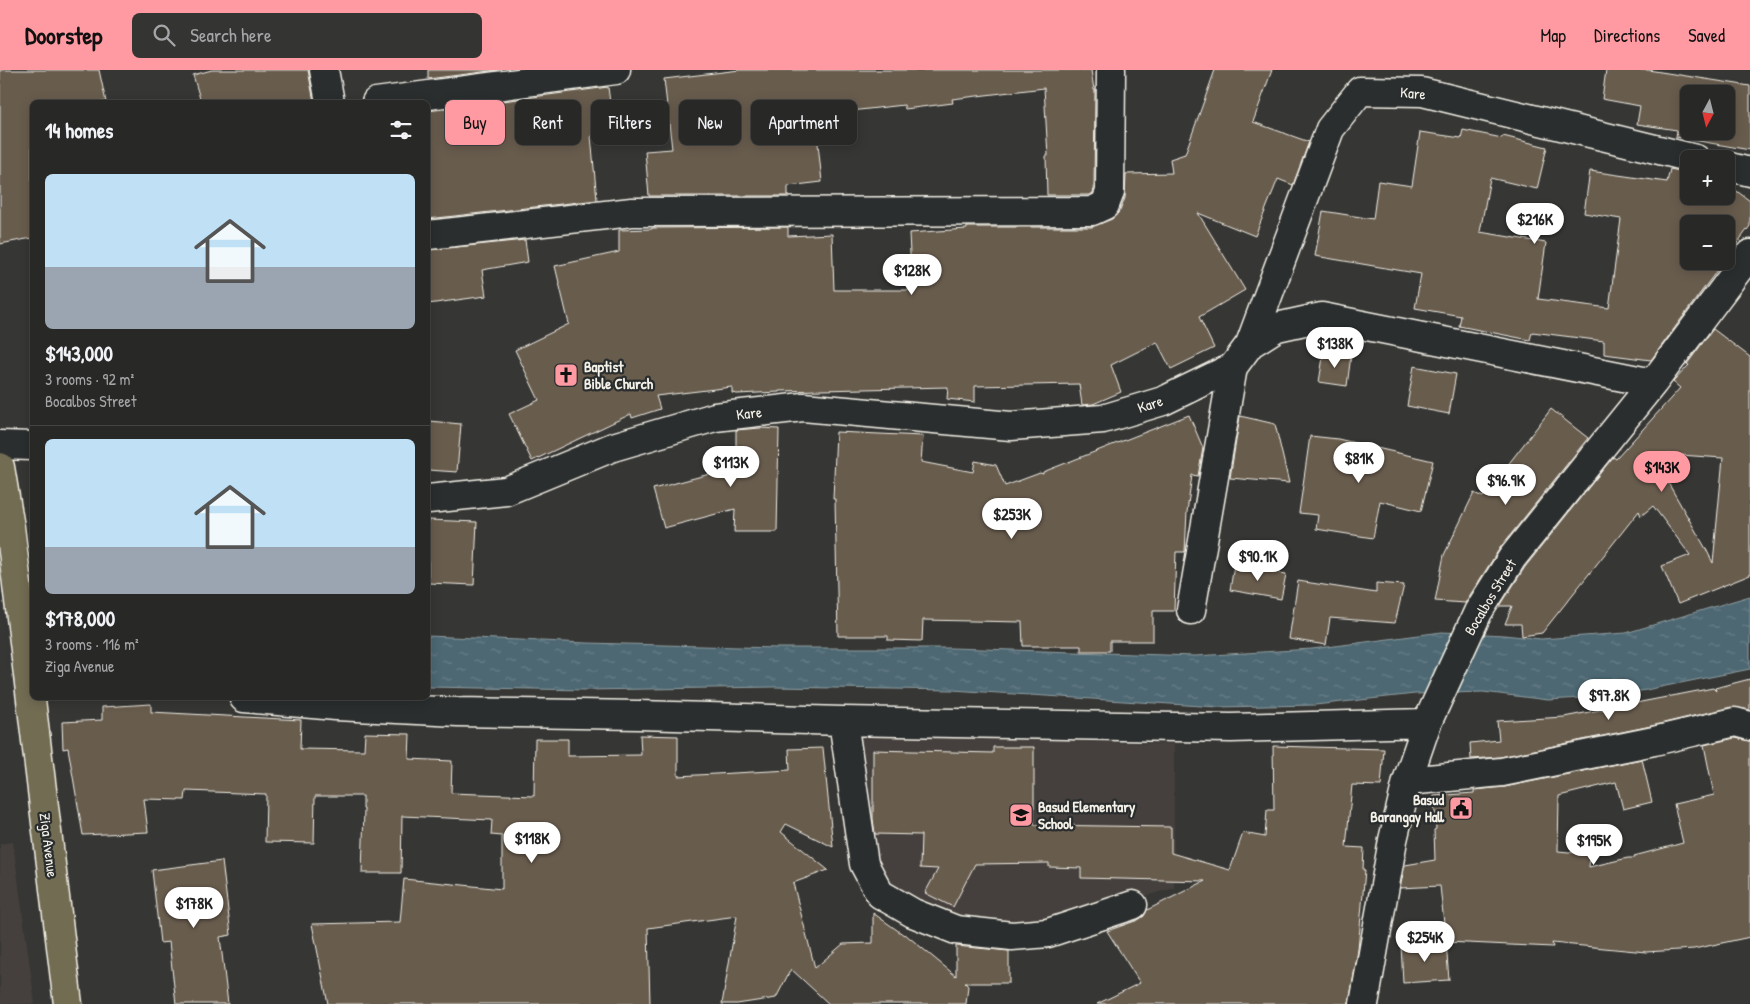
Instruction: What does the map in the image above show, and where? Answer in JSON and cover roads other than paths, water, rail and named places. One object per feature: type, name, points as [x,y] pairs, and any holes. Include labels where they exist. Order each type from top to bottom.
[{"type":"main road","name":"Ziga Avenue","points":[[0,467],[30,661]]},
{"type":"main road","name":"Ziga Avenue","points":[[36,700],[68,1004]]},
{"type":"street","points":[[324,70],[330,100]]},
{"type":"street","points":[[391,100],[616,70]]},
{"type":"street","points":[[430,235],[632,212],[1092,210],[1105,205],[1110,192],[1111,70]]},
{"type":"street","name":"Kare","points":[[430,499],[506,491],[613,447],[715,417],[803,406],[1011,426],[1102,419],[1163,401],[1233,367],[1250,344],[1330,129],[1360,91],[1422,92],[1680,155]]},
{"type":"street","points":[[1735,168],[1750,172]]},
{"type":"street","name":"Bocalbos Street","points":[[1364,1004],[1393,840],[1407,781],[1429,717],[1478,612],[1512,558],[1652,382],[1750,254]]},
{"type":"street","points":[[1250,344],[1277,327],[1322,317],[1652,382]]},
{"type":"street","points":[[1191,610],[1233,367]]},
{"type":"street","points":[[0,445],[30,446]]},
{"type":"street","points":[[267,700],[336,706],[448,711],[843,722],[1231,728],[1429,717]]},
{"type":"street","points":[[843,722],[864,864],[880,894],[913,913],[956,930],[1012,936],[1048,934],[1133,905]]},
{"type":"street","points":[[1407,781],[1502,772],[1654,741],[1735,722],[1750,726]]},
{"type":"water","points":[[1750,596],[1750,669],[1616,696],[1548,700],[1483,692],[1415,694],[1315,705],[1217,707],[952,690],[774,687],[586,690],[430,687],[430,636],[587,643],[777,648],[952,648],[1195,656],[1312,649],[1442,632],[1541,639],[1626,633]]},
{"type":"place","name":"Baptist Bible Church","points":[[566,375]]},
{"type":"place","name":"Basud Barangay Hall","points":[[1461,808]]},
{"type":"place","name":"Basud Elementary School","points":[[1021,815]]}]
